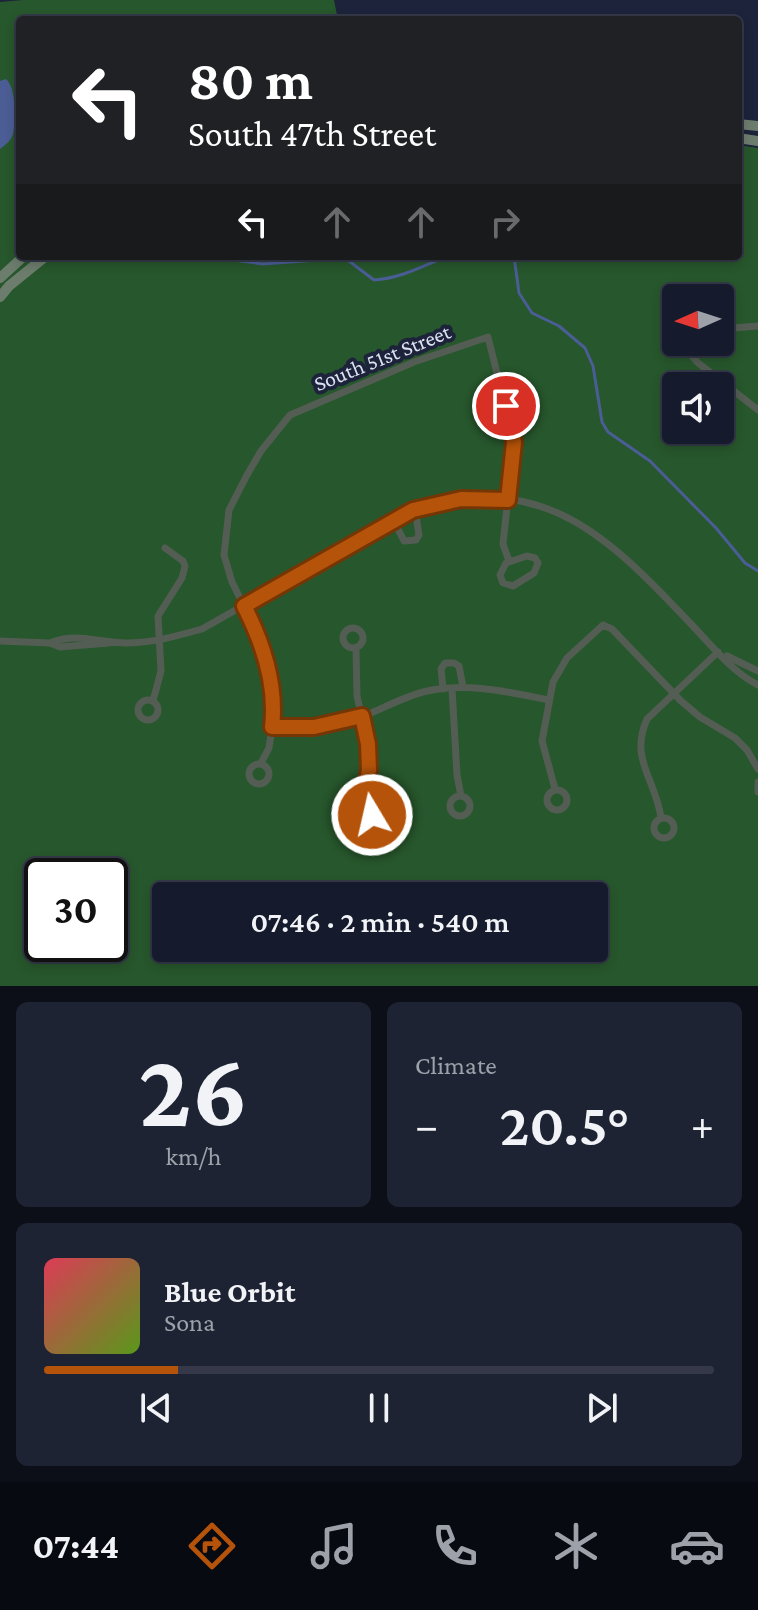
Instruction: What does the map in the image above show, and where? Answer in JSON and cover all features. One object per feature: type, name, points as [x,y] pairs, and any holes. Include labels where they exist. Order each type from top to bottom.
[{"type":"main road","points":[[0,278],[20,260]]},
{"type":"main road","points":[[0,297],[41,260]]},
{"type":"street","points":[[734,328],[758,326]]},
{"type":"street","name":"South 51st Street","points":[[244,606],[226,569],[224,536],[229,510],[261,451],[290,415],[417,361],[488,337],[514,442],[508,500]]},
{"type":"street","points":[[692,356],[758,410]]},
{"type":"street","points":[[0,641],[86,647],[110,642],[161,640],[202,629],[415,509],[461,499],[508,500],[541,506],[593,530],[718,652],[749,681],[758,685]]},
{"type":"street","points":[[508,500],[503,544],[509,561]]},
{"type":"street","points":[[393,519],[404,541],[416,540],[419,535],[415,509]]},
{"type":"street","points":[[153,701],[161,671],[158,616],[182,578],[185,566],[165,548]]},
{"type":"street","points":[[531,556],[538,563],[538,568],[516,585],[509,586],[503,583],[500,575],[509,561],[531,556]]},
{"type":"street","points":[[244,606],[256,630],[273,696],[269,748],[261,763]]},
{"type":"street","points":[[555,789],[542,741],[549,700],[559,668],[603,625],[612,629],[700,717],[735,738],[747,750],[758,769]]},
{"type":"street","points":[[356,648],[357,696],[368,744],[369,770],[363,800]]},
{"type":"street","points":[[718,652],[758,671]]},
{"type":"street","points":[[661,818],[639,750],[639,741],[647,719],[718,652]]},
{"type":"street","points":[[443,689],[441,669],[450,662],[459,666],[463,687]]},
{"type":"street","points":[[272,727],[314,727],[362,716],[423,692],[452,688],[493,688],[549,700]]},
{"type":"street","points":[[452,688],[461,796]]},
{"type":"street","points":[[758,782],[758,792]]},
{"type":"green space","points":[[334,0],[337,16],[16,16],[16,260],[742,260],[742,146],[758,148],[758,986],[0,986],[0,2]]},
{"type":"water","points":[[6,79],[13,96],[14,128],[11,139],[0,149],[0,81]]},
{"type":"waterway","points":[[234,260],[263,264],[318,260]]},
{"type":"waterway","points":[[348,260],[374,280],[403,274],[438,260]]},
{"type":"waterway","points":[[515,260],[519,293],[532,313],[559,326],[585,348],[593,366],[602,422],[608,432],[650,461],[716,528],[745,563],[758,571]]},
{"type":"route","points":[[372,815],[373,809],[363,800],[369,770],[362,716],[314,727],[272,727],[273,696],[264,654],[244,606],[413,510],[461,499],[508,500],[514,442],[506,406]]}]
